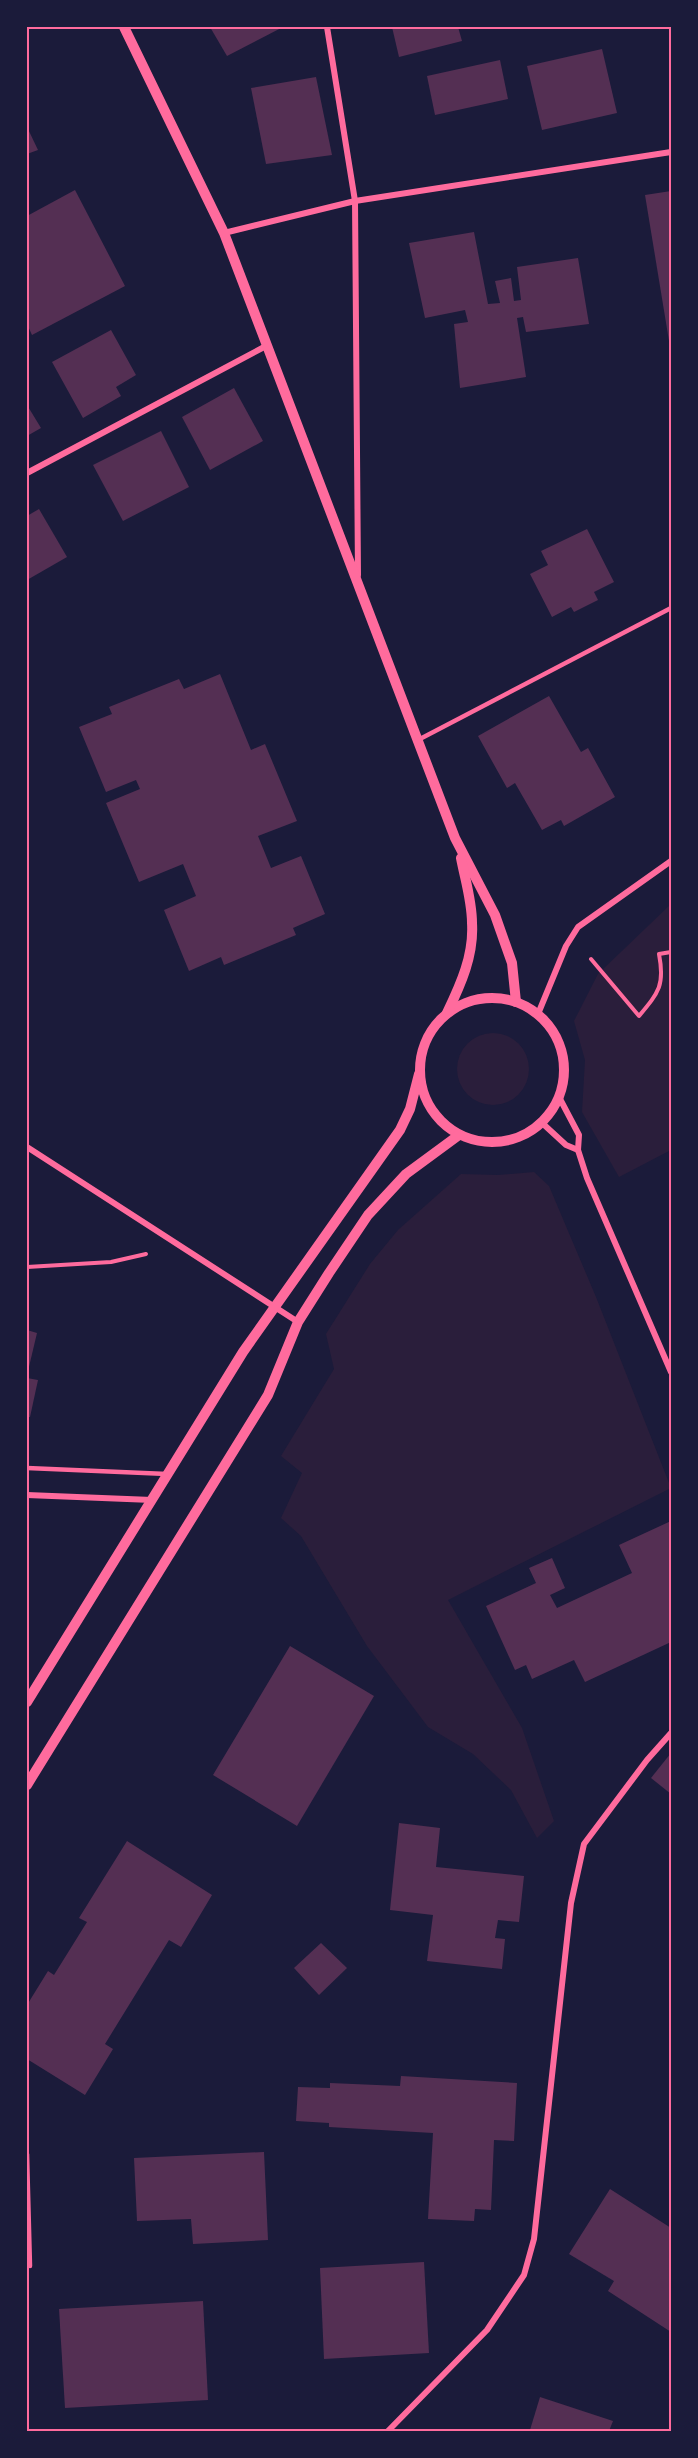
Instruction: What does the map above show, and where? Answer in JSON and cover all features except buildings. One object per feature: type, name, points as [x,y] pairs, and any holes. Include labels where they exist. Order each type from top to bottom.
[{"type":"street","points":[[124,27],[224,233],[460,848],[495,915],[512,963],[516,1002]]},
{"type":"street","points":[[327,27],[355,201],[358,582]]},
{"type":"street","points":[[224,233],[355,201],[671,152]]},
{"type":"street","points":[[27,473],[266,346]]},
{"type":"street","points":[[27,1702],[243,1352],[400,1130],[410,1109],[423,1051],[432,1030],[447,1013],[464,979],[471,949],[472,922],[460,848]]},
{"type":"street","points":[[538,1014],[566,946],[578,927],[671,861]]},
{"type":"street","points":[[419,1074],[423,1092],[431,1109],[443,1124],[459,1135],[482,1142],[506,1141],[529,1132],[547,1117],[559,1097],[564,1075],[562,1052],[553,1031],[538,1014],[516,1002],[492,998],[468,1001],[447,1013]]},
{"type":"street","points":[[559,1097],[579,1135],[578,1150],[590,1186],[671,1372]]},
{"type":"street","points":[[541,1122],[566,1144],[578,1150]]},
{"type":"street","points":[[27,1785],[268,1395],[298,1322],[368,1215],[406,1174],[459,1135]]},
{"type":"street","points":[[27,1147],[298,1322]]},
{"type":"street","points":[[27,1495],[152,1500]]},
{"type":"street","points":[[388,2431],[487,2330],[524,2275],[534,2239],[571,1903],[584,1844],[647,1760],[671,1733]]},
{"type":"lane","points":[[418,740],[671,608]]},
{"type":"lane","points":[[27,1468],[167,1474]]},
{"type":"lane","points":[[27,2154],[30,2266]]},
{"type":"path","points":[[591,959],[639,1016],[654,998],[663,976],[659,954],[671,952]]},
{"type":"path","points":[[27,1267],[111,1262],[182,1247]]},
{"type":"shaded area","points":[[671,904],[671,1150],[619,1177],[582,1112],[585,1060],[574,1021],[598,974]]},
{"type":"shaded area","points":[[486,1033],[500,1033],[519,1043],[529,1062],[529,1076],[519,1095],[500,1105],[486,1105],[467,1095],[457,1076],[457,1062],[467,1043]]},
{"type":"shaded area","points":[[534,1172],[549,1186],[596,1297],[671,1488],[448,1600],[522,1728],[554,1821],[537,1838],[511,1790],[473,1754],[428,1727],[367,1646],[301,1536],[281,1518],[302,1473],[281,1456],[334,1369],[326,1334],[370,1264],[398,1230],[461,1174],[498,1175]]}]
